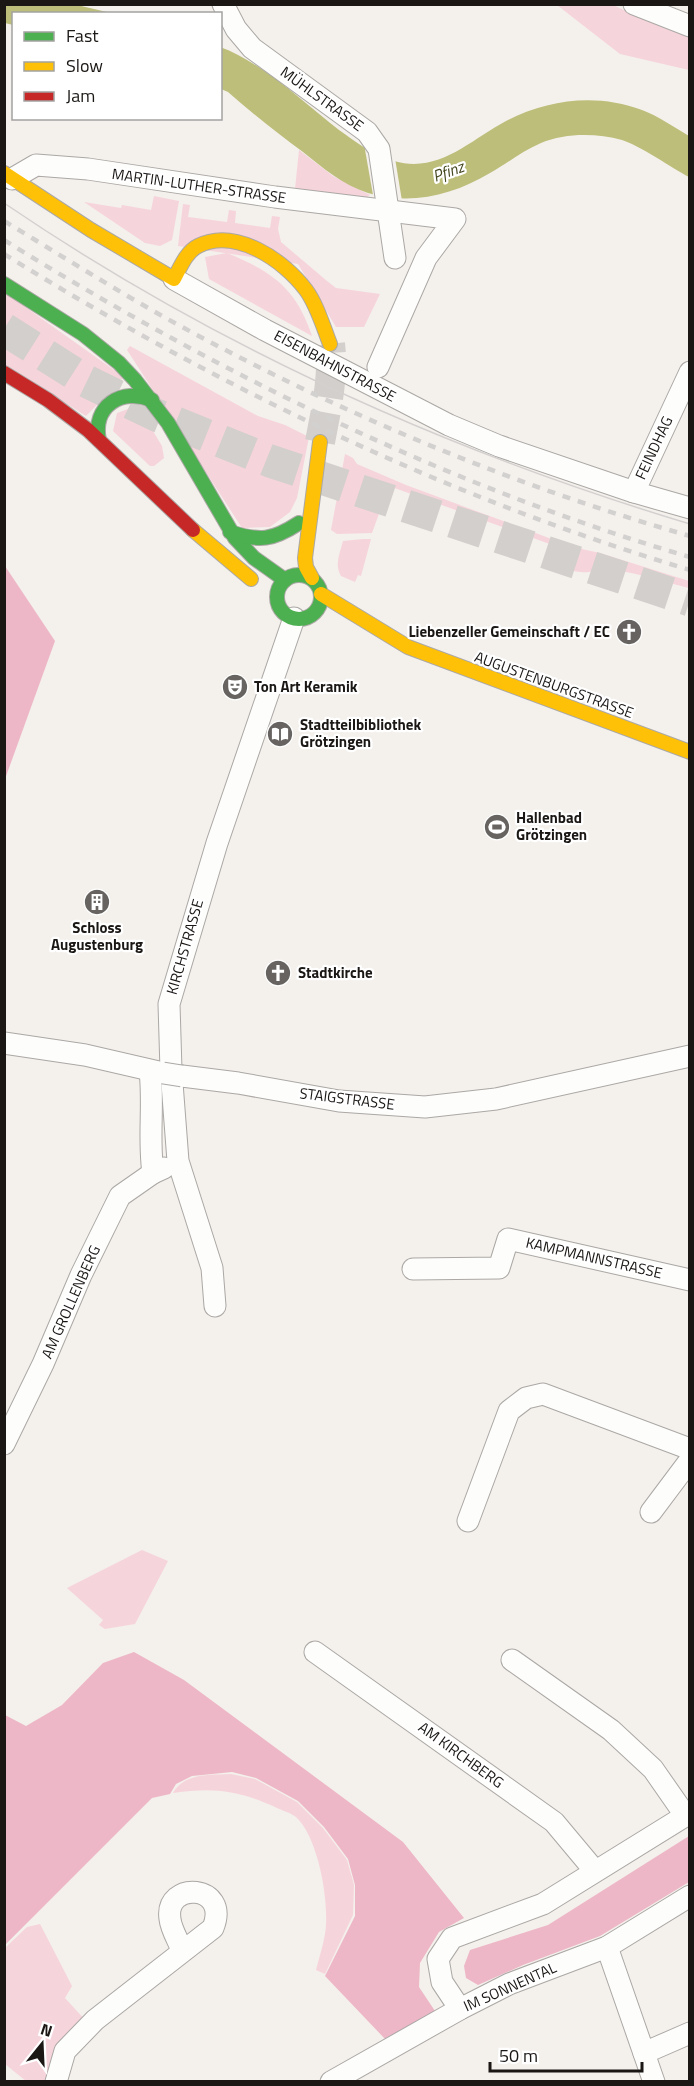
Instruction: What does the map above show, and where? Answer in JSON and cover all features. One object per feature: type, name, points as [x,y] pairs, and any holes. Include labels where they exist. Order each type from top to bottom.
[{"type":"main road","name":"EISENBAHNSTRASSE","points":[[8,176],[91,230],[174,279]]},
{"type":"main road","points":[[174,279],[190,253],[199,246],[213,241],[230,241],[249,247],[271,257],[293,274],[306,290],[319,314],[330,344]]},
{"type":"main road","points":[[4,284],[76,328],[111,354],[152,400],[230,532],[246,551],[286,575],[312,578]]},
{"type":"main road","points":[[4,373],[53,404],[99,440],[209,546],[268,591],[278,601],[285,614],[308,618],[320,605],[321,594]]},
{"type":"main road","points":[[99,440],[97,424],[114,401],[139,395],[152,400]]},
{"type":"main road","points":[[177,439],[180,456],[178,465]]},
{"type":"main road","points":[[312,578],[306,567],[305,558],[320,442]]},
{"type":"main road","points":[[129,469],[157,479]]},
{"type":"main road","points":[[293,540],[298,523],[312,497]]},
{"type":"main road","points":[[230,532],[250,539],[265,540],[281,534],[298,523]]},
{"type":"main road","points":[[278,601],[278,592],[286,575]]},
{"type":"main road","name":"AUGUSTENBURGSTRASSE","points":[[312,578],[321,594],[339,607],[408,647],[690,752]]},
{"type":"main road","name":"AUGUSTENBURGSTRASSE","points":[[357,633],[408,647]]},
{"type":"street","name":"MÜHLSTRASSE","points":[[223,4],[236,28],[252,48],[367,132],[379,149],[394,255],[426,258]]},
{"type":"street","points":[[634,4],[690,26]]},
{"type":"street","name":"MARTIN-LUTHER-STRASSE","points":[[8,176],[36,165],[88,169],[388,205],[455,219],[426,258]]},
{"type":"street","points":[[378,367],[426,258]]},
{"type":"street","name":"EISENBAHNSTRASSE","points":[[174,279],[265,330],[449,425],[498,446],[634,492],[690,508]]},
{"type":"street","name":"FEINDHAG","points":[[634,492],[690,372]]},
{"type":"street","name":"KIRCHSTRASSE","points":[[215,1306],[212,1268],[178,1161],[170,1060],[169,1004],[217,843],[308,618]]},
{"type":"street","name":"STAIGSTRASSE","points":[[4,1043],[85,1055],[165,1073],[339,1101],[425,1107],[496,1099],[690,1056]]},
{"type":"street","points":[[165,1073],[153,1093],[151,1156],[153,1173],[178,1161]]},
{"type":"street","name":"AM GROLLENBERG","points":[[4,1444],[43,1364],[81,1275],[120,1197],[153,1173]]},
{"type":"street","name":"KAMPMANNSTRASSE","points":[[413,1269],[499,1268],[508,1239],[690,1280]]},
{"type":"street","points":[[468,1521],[509,1411],[526,1398],[543,1394],[690,1449]]},
{"type":"street","points":[[651,1512],[690,1460]]},
{"type":"street","name":"AM KIRCHBERG","points":[[315,1652],[554,1822],[595,1871]]},
{"type":"street","points":[[460,2009],[442,1982],[438,1959],[452,1938],[543,1904],[687,1814],[653,1769],[611,1730],[512,1660]]},
{"type":"street","name":"IM SONNENTAL","points":[[331,2082],[509,1984],[607,1947],[690,1896]]},
{"type":"street","points":[[607,1947],[654,2082]]},
{"type":"street","points":[[56,2082],[65,2051],[80,2035],[95,2020],[182,1950]]},
{"type":"street","points":[[644,2053],[690,2033]]},
{"type":"shaded area","points":[[557,5],[613,5],[689,37],[689,70],[620,54]]},
{"type":"shaded area","points":[[299,150],[333,176],[370,195],[365,199],[295,189]]},
{"type":"shaded area","points":[[154,196],[179,201],[172,240],[160,246],[145,243],[84,202],[151,210]]},
{"type":"shaded area","points":[[183,204],[190,205],[188,217],[227,222],[229,210],[236,211],[235,223],[270,228],[272,216],[280,217],[278,229],[281,242],[336,288],[380,294],[364,327],[336,327],[298,264],[178,246]]},
{"type":"shaded area","points":[[227,253],[257,267],[281,284],[298,305],[312,336],[209,279],[205,257]]},
{"type":"shaded area","points":[[4,292],[124,377],[86,416],[5,365]]},
{"type":"shaded area","points":[[130,346],[258,416],[285,425],[309,437],[297,498],[290,512],[270,527],[242,528],[127,350]]},
{"type":"shaded area","points":[[131,408],[142,413],[162,446],[164,458],[154,466],[150,466],[113,431],[117,413]]},
{"type":"shaded area","points":[[345,454],[353,458],[357,464],[406,485],[573,547],[600,553],[689,581],[689,588],[620,571],[580,572],[567,569],[572,552],[389,486],[372,533],[337,534],[331,530]]},
{"type":"shaded area","points":[[371,539],[361,576],[358,575],[355,582],[341,576],[338,559],[343,541]]},
{"type":"shaded area","points":[[5,566],[55,641],[5,779]]},
{"type":"shaded area","points":[[142,1550],[168,1561],[135,1624],[105,1629],[99,1625],[103,1620],[67,1588]]},
{"type":"shaded area","points":[[134,1652],[184,1680],[403,1842],[464,1918],[439,1932],[420,1963],[419,1987],[435,2011],[386,2040],[325,1976],[355,1916],[355,1885],[348,1859],[324,1827],[298,1801],[256,1778],[232,1772],[192,1776],[176,1784],[170,1794],[152,1798],[5,1945],[5,1715],[26,1726],[62,1705],[103,1663]]},
{"type":"shaded area","points":[[231,1774],[255,1779],[297,1802],[323,1828],[347,1860],[354,1885],[353,1915],[325,1974],[316,1970],[326,1922],[321,1872],[311,1840],[296,1817],[262,1801],[225,1791],[201,1790],[173,1793],[178,1786],[191,1778]]},
{"type":"shaded area","points":[[689,1836],[689,1882],[600,1936],[478,1985],[466,1978],[464,1966],[470,1950],[548,1925]]},
{"type":"shaded area","points":[[40,1924],[72,1986],[65,1998],[86,2021],[49,2081],[26,2081],[5,2064],[5,1948],[27,1927]]},
{"type":"water","points":[[5,4],[77,5],[107,12],[12,12],[12,25],[5,23]]},
{"type":"water","name":"Pfinz","points":[[222,48],[251,62],[267,73],[359,144],[379,156],[410,164],[440,159],[506,121],[539,108],[573,101],[608,101],[642,110],[689,136],[689,177],[622,140],[581,135],[560,137],[541,143],[476,181],[446,192],[416,198],[384,197],[368,193],[334,176],[222,89]]},
{"type":"pier","points":[[364,144],[395,158],[402,201],[373,195]]},
{"type":"tunnel","points":[[4,329],[86,381],[156,415],[270,461],[690,600]]},
{"type":"tunnel","points":[[320,442],[330,381],[330,344]]},
{"type":"tram line","points":[[4,203],[84,255],[166,303],[249,348],[335,390],[510,463],[690,524]]},
{"type":"railway","points":[[4,221],[164,317],[290,383],[355,413],[421,442],[554,493],[690,536]]},
{"type":"railway","points":[[4,240],[84,289],[167,335],[336,422],[423,461],[511,496],[600,529],[690,557]]},
{"type":"railway","points":[[4,254],[167,349],[336,435],[511,509],[690,570]]},
{"type":"traffic: fast","points":[[4,284],[83,334],[119,363],[168,423],[235,538],[254,558],[285,580]]},
{"type":"traffic: fast","points":[[99,440],[100,418],[112,402],[130,396],[152,400]]},
{"type":"traffic: fast","points":[[230,532],[266,538],[299,523]]},
{"type":"traffic: fast","points":[[299,575],[314,582],[321,597],[314,612],[299,619],[284,612],[277,597],[284,582],[299,575]]},
{"type":"traffic: slow","points":[[4,173],[91,230],[174,279],[187,256],[198,246],[212,241],[243,244],[258,250],[285,268],[306,290],[317,309],[330,344]]},
{"type":"traffic: slow","points":[[312,578],[306,567],[305,558],[320,442]]},
{"type":"traffic: slow","points":[[193,530],[251,579]]},
{"type":"traffic: slow","points":[[321,594],[408,647],[690,752]]},
{"type":"traffic: jam","points":[[4,373],[48,400],[88,430],[193,530]]},
{"type":"place","name":"Liebenzeller Gemeinschaft / EC","points":[[629,632]]},
{"type":"place","name":"Ton Art Keramik","points":[[235,687]]},
{"type":"place","name":"Stadtteilbibliothek Grötzingen","points":[[280,734]]},
{"type":"place","name":"Hallenbad Grötzingen","points":[[497,827]]},
{"type":"place","name":"Schloss Augustenburg","points":[[97,902]]},
{"type":"place","name":"Stadtkirche","points":[[278,973]]}]
